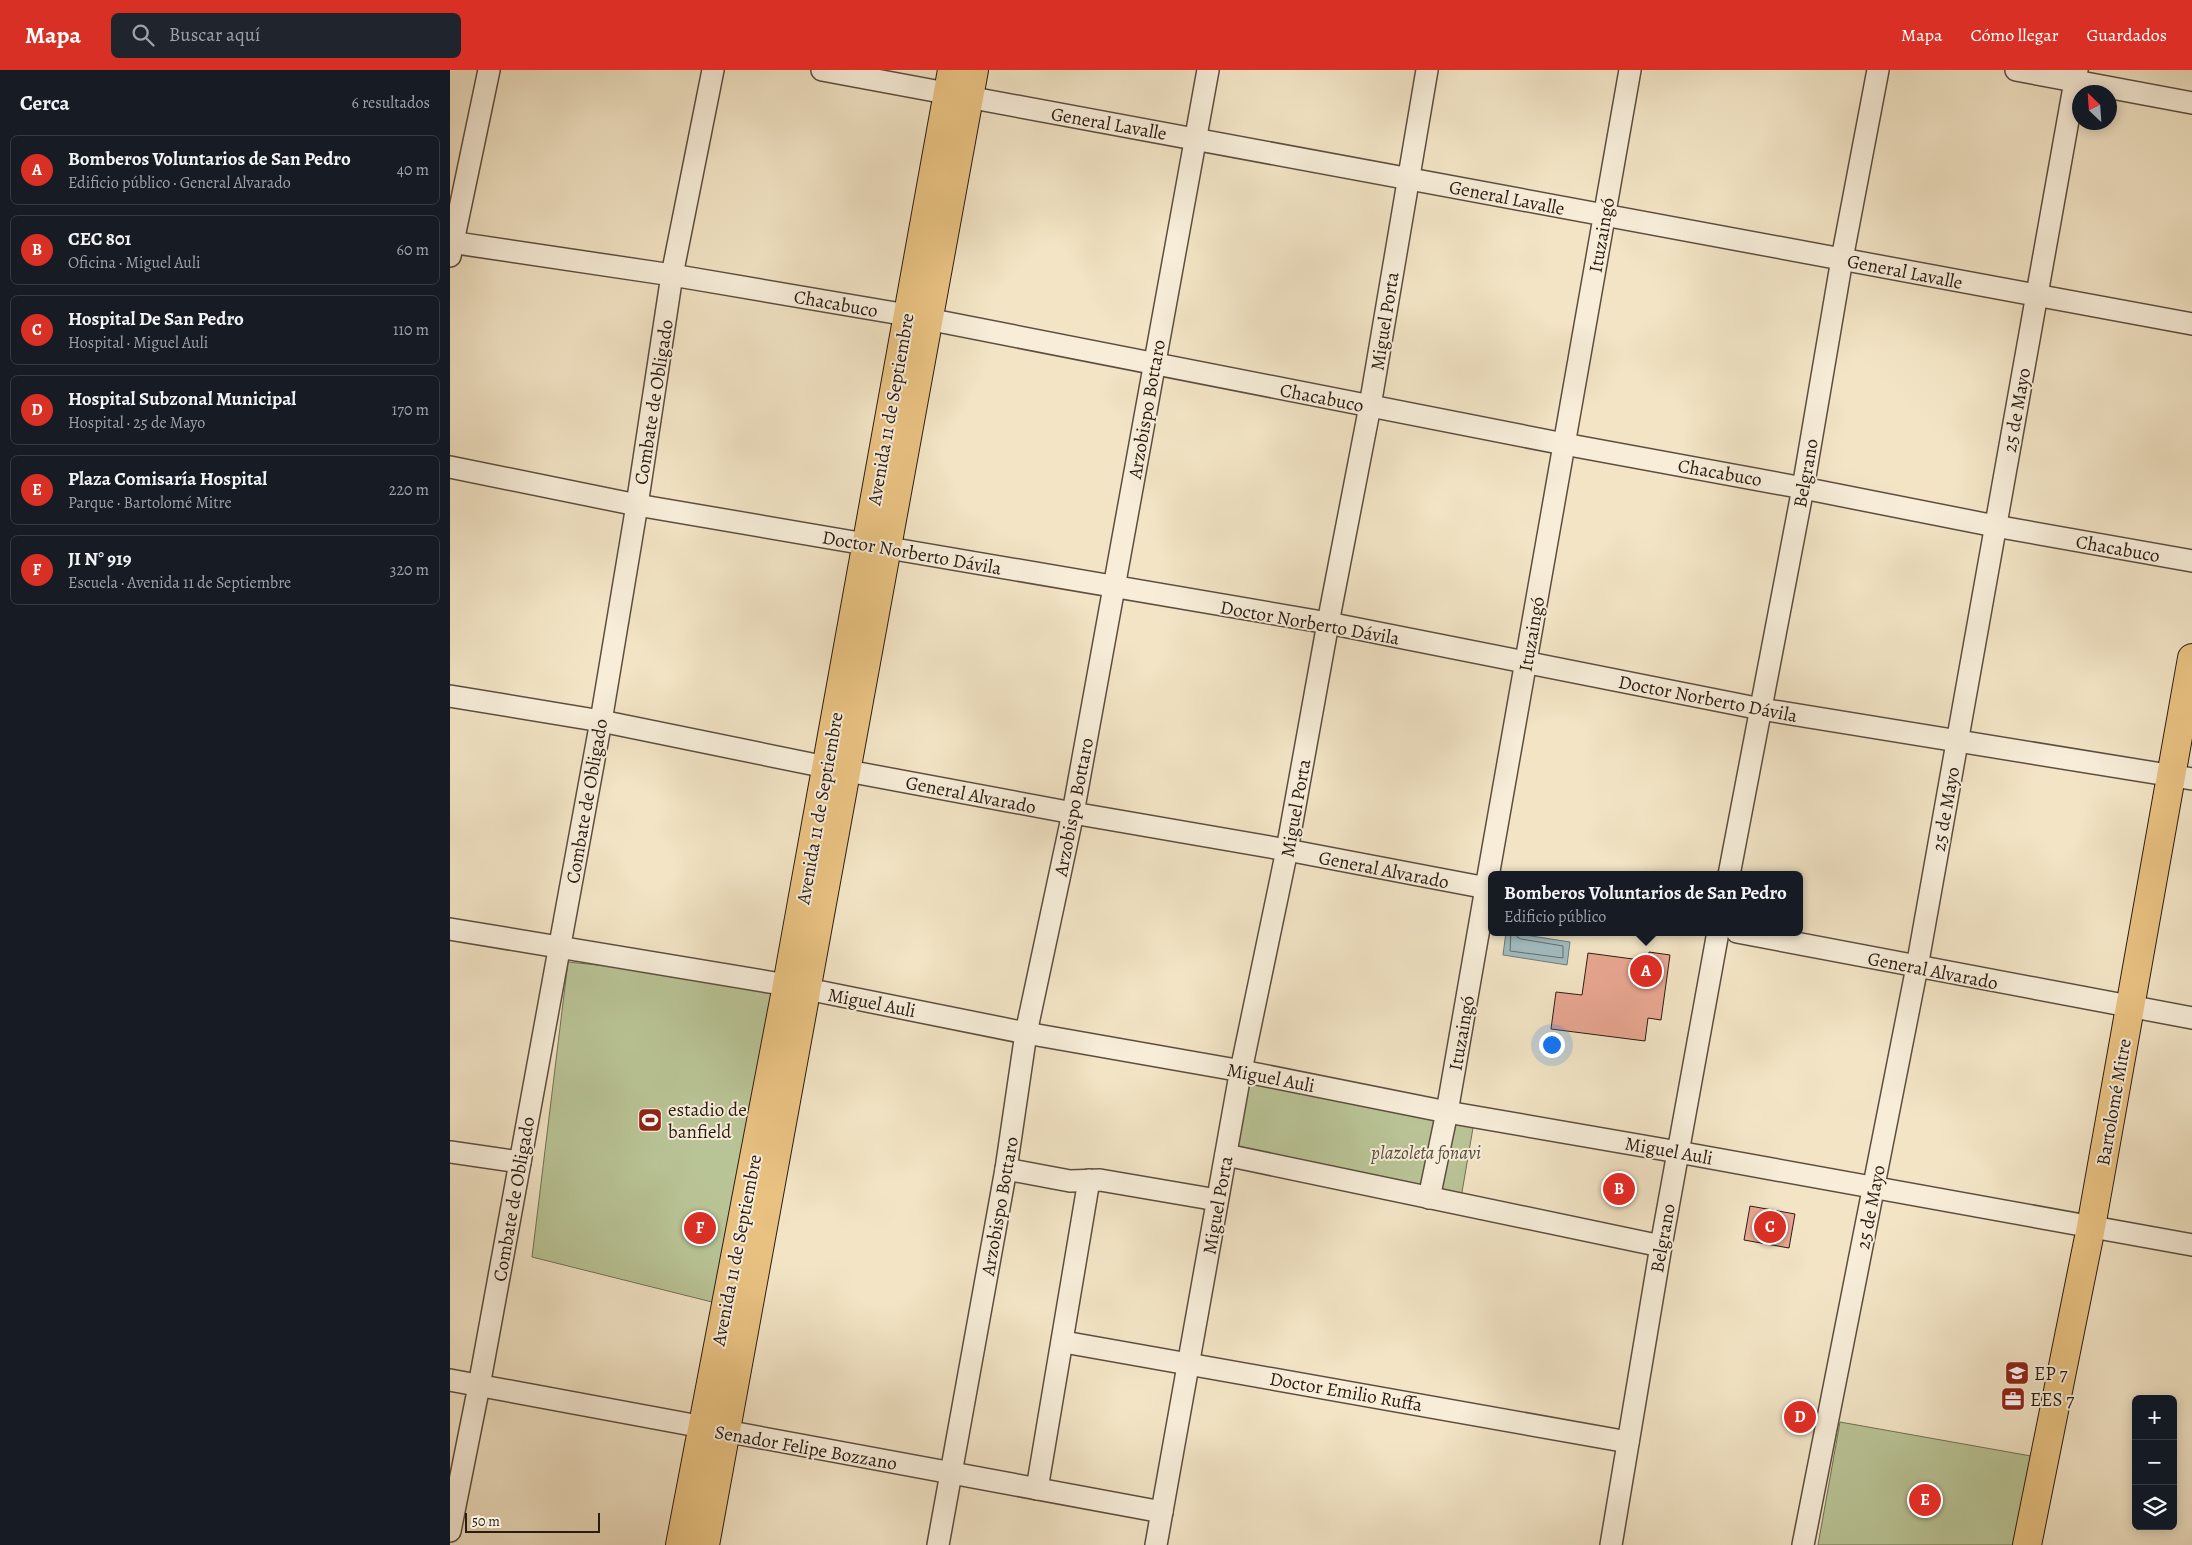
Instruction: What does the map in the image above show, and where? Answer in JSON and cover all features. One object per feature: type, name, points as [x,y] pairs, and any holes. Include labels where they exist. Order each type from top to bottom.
[{"type":"main road","name":"Avenida 11 de Septiembre","points":[[705,1545],[714,1431],[918,317],[956,87],[974,70]]},
{"type":"main road","name":"Bartolomé Mitre","points":[[2027,1545],[2091,1227],[2130,1006],[2182,777],[2192,658]]},
{"type":"main road","name":"Avenida 11 de Septiembre","points":[[680,1545],[714,1431]]},
{"type":"street","points":[[451,247],[489,70]]},
{"type":"street","name":"Combate de Obligado","points":[[450,1531],[479,1386],[601,721],[637,505],[672,275],[714,70]]},
{"type":"street","name":"General Lavalle","points":[[822,70],[956,87],[1196,138],[2192,324]]},
{"type":"street","name":"Arzobispo Bottaro","points":[[938,1545],[1006,1169],[1026,1034],[1073,813],[1208,70]]},
{"type":"street","name":"Miguel Porta","points":[[1156,1545],[1217,1200],[1287,850],[1370,406],[1428,70]]},
{"type":"street","name":"Ituzaingó","points":[[1492,871],[1526,664],[1630,70]]},
{"type":"street","name":"Belgrano","points":[[1730,871],[1803,488],[1842,259],[1878,70]]},
{"type":"street","points":[[2016,70],[2076,76],[2192,103]]},
{"type":"street","name":"25 de Mayo","points":[[1803,1545],[1917,967],[2076,76]]},
{"type":"street","name":"Chacabuco","points":[[451,247],[672,275],[918,317],[1564,444],[2192,561]]},
{"type":"street","name":"Doctor Norberto Dávila","points":[[450,467],[637,505],[1328,623],[1526,664],[1761,709],[2182,777]]},
{"type":"street","name":"General Alvarado","points":[[450,696],[601,721],[836,769],[1287,850],[1488,889]]},
{"type":"street","name":"Ituzaingó","points":[[1429,1198],[1488,894]]},
{"type":"street","name":"Miguel Auli","points":[[450,929],[796,987],[1026,1034],[1242,1070],[1447,1112],[2192,1245]]},
{"type":"street","name":"Belgrano","points":[[1611,1545],[1660,1246],[1717,936]]},
{"type":"street","name":"General Alvarado","points":[[1758,936],[2192,1018]]},
{"type":"street","points":[[450,1152],[520,1162]]},
{"type":"street","points":[[1226,1155],[1660,1246]]},
{"type":"street","points":[[1006,1169],[1070,1181],[1100,1180],[1217,1200]]},
{"type":"street","points":[[1038,1489],[1064,1342],[1089,1180]]},
{"type":"street","name":"Doctor Emilio Ruffa","points":[[1064,1342],[1628,1442]]},
{"type":"street","name":"Senador Felipe Bozzano","points":[[450,1380],[714,1431],[1162,1512]]},
{"type":"green space","name":"estadio de banfield","points":[[568,962],[775,983],[720,1304],[532,1257]]},
{"type":"green space","name":"plazoleta fonavi","points":[[1239,1080],[1474,1122],[1461,1198],[1232,1153]]},
{"type":"green space","points":[[1840,1422],[2031,1456],[2015,1545],[1818,1545]]},
{"type":"water","points":[[1505,936],[1532,936],[1570,942],[1567,965],[1503,955]]},
{"type":"building","points":[[1649,952],[1670,955],[1661,1020],[1648,1018],[1645,1041],[1551,1029],[1556,992],[1582,995],[1588,953],[1648,961]]},
{"type":"building","points":[[1750,1206],[1795,1214],[1789,1248],[1744,1240]]},
{"type":"place","name":"Bomberos Voluntarios de San Pedro","points":[[1646,971]]},
{"type":"place","name":"estadio de banfield","points":[[650,1120]]},
{"type":"place","name":"CEC 801","points":[[1619,1189]]},
{"type":"place","name":"Hospital De San Pedro","points":[[1770,1227]]},
{"type":"place","name":"JI N° 919","points":[[700,1228]]},
{"type":"place","name":"EP 7","points":[[2017,1373]]},
{"type":"place","name":"EES 7","points":[[2013,1399]]},
{"type":"place","name":"Hospital Subzonal Municipal","points":[[1800,1417]]},
{"type":"place","name":"Plaza Comisaría Hospital","points":[[1925,1500]]}]
